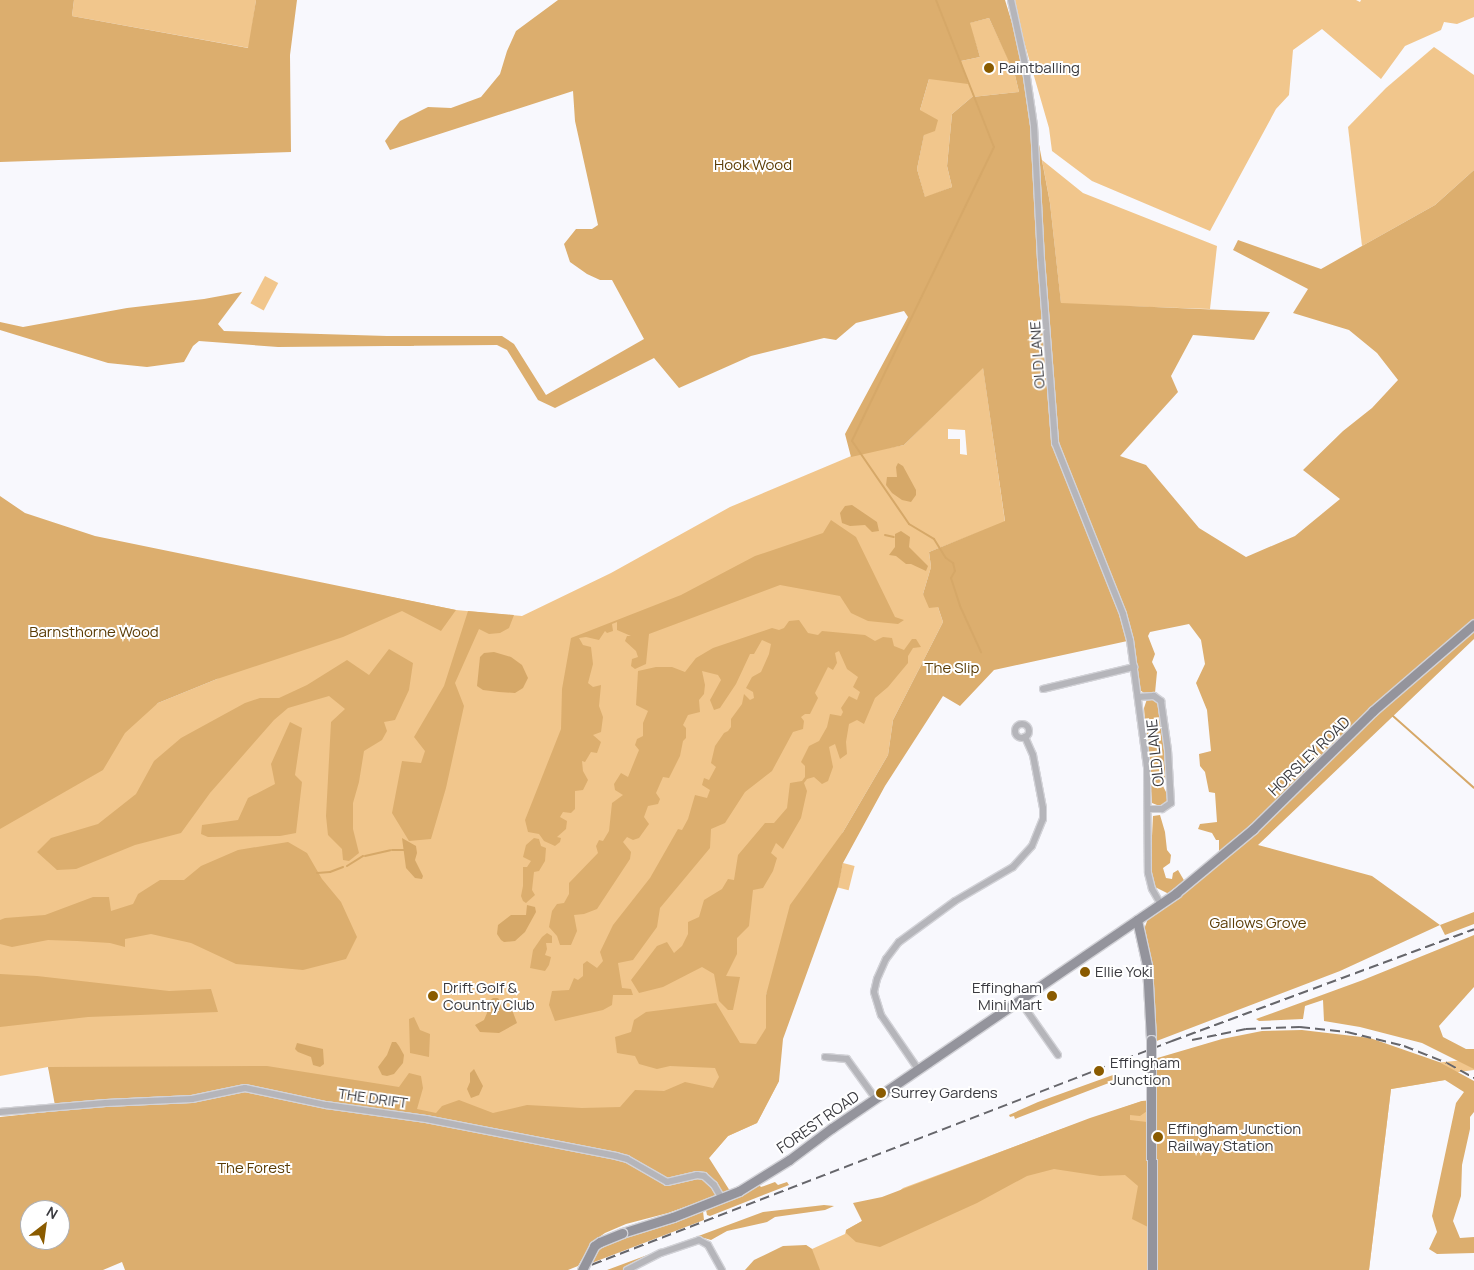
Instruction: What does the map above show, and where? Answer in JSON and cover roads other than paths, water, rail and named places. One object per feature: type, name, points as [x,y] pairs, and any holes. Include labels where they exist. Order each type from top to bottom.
[{"type":"street","name":"OLD LANE","points":[[1011,0],[1026,64],[1034,126],[1041,259],[1055,443],[1123,614],[1134,667],[1147,768],[1149,880],[1160,903]]},
{"type":"street","name":"HORSLEY ROAD","points":[[1160,903],[1176,893],[1253,829],[1373,711],[1474,624]]},
{"type":"street","points":[[1043,689],[1134,667]]},
{"type":"street","name":"OLD LANE","points":[[1138,697],[1154,696],[1160,701],[1168,750],[1170,803],[1162,809],[1148,809]]},
{"type":"street","points":[[918,1069],[881,1015],[874,992],[877,978],[886,960],[899,942],[956,901],[1013,867],[1032,846],[1043,819],[1043,808],[1033,755],[1025,738]]},
{"type":"street","name":"FOREST ROAD","points":[[582,1270],[594,1246],[600,1242],[622,1232],[722,1199],[788,1160],[1160,903]]},
{"type":"street","points":[[1137,920],[1147,965],[1152,1118],[1152,1270]]},
{"type":"street","points":[[1128,926],[1140,938]]},
{"type":"street","points":[[1020,1001],[1058,1055]]},
{"type":"street","points":[[825,1057],[847,1059],[876,1099]]},
{"type":"street","name":"THE DRIFT","points":[[0,1112],[106,1102],[192,1099],[245,1088],[326,1104],[426,1118],[616,1156],[627,1159],[668,1182],[698,1175],[704,1176],[714,1185],[722,1199]]},
{"type":"street","points":[[627,1270],[661,1253],[699,1240],[708,1245],[722,1270]]},
{"type":"waterway","points":[[936,0],[994,147],[852,441],[909,524],[934,539],[946,558],[953,563],[955,571],[951,578],[960,606],[981,652]]},
{"type":"waterway","points":[[885,535],[894,537]]},
{"type":"waterway","points":[[1393,716],[1474,788]]},
{"type":"waterway","points":[[365,856],[390,850]]},
{"type":"waterway","points":[[392,850],[404,850]]},
{"type":"waterway","points":[[347,866],[363,856]]},
{"type":"waterway","points":[[317,873],[330,872],[343,867]]},
{"type":"railway","points":[[578,1270],[1172,1041],[1474,929]]},
{"type":"railway","points":[[1192,1040],[1246,1029],[1300,1027],[1347,1032],[1404,1046],[1447,1063],[1474,1078]]},
{"type":"place","name":"Paintballing","points":[[989,68]]},
{"type":"place","name":"Ellie Yoki","points":[[1085,972]]},
{"type":"place","name":"Drift Golf & Country Club","points":[[433,996]]},
{"type":"place","name":"Effingham Mini Mart","points":[[1052,996]]},
{"type":"place","name":"Effingham Junction","points":[[1099,1071]]},
{"type":"place","name":"Surrey Gardens","points":[[881,1093]]},
{"type":"place","name":"Effingham Junction Railway Station","points":[[1158,1137]]},
{"type":"park label","name":"Hook Wood","points":[[753,165]]},
{"type":"park label","name":"Barnsthorne Wood","points":[[94,632]]},
{"type":"park label","name":"The Slip","points":[[952,668]]},
{"type":"park label","name":"Gallows Grove","points":[[1258,923]]},
{"type":"park label","name":"The Forest","points":[[254,1168]]}]
